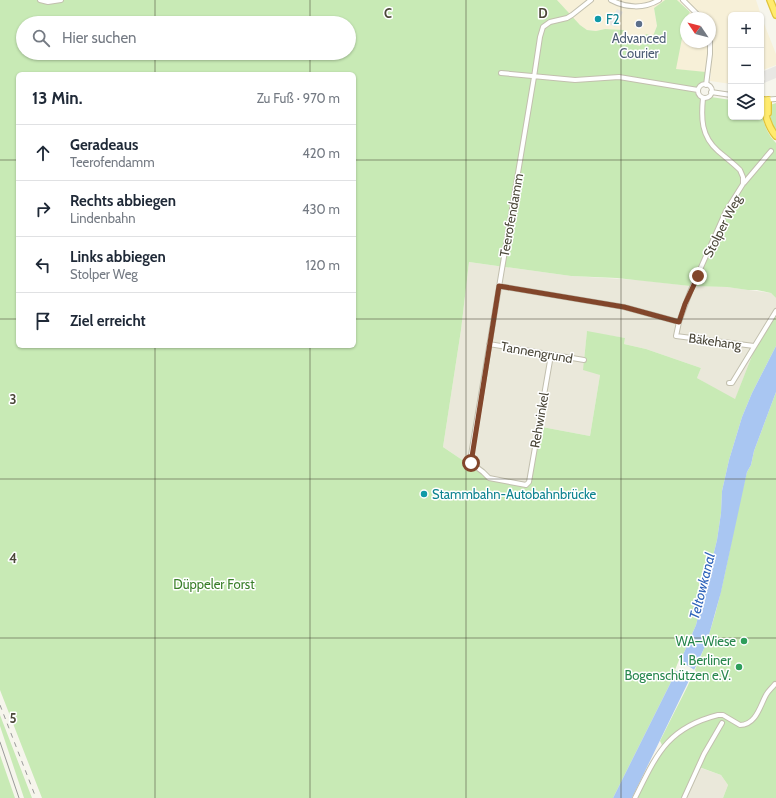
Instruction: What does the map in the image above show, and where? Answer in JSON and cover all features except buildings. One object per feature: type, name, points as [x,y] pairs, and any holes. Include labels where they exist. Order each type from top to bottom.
[{"type":"highway","points":[[770,0],[776,15]]},
{"type":"highway","points":[[764,103],[769,123],[776,136]]},
{"type":"street","points":[[40,0],[48,2],[61,0]]},
{"type":"street","name":"Teerofendamm","points":[[526,485],[489,478],[471,463],[471,459],[540,37],[543,27],[550,22],[567,18],[591,0]]},
{"type":"street","points":[[611,0],[622,5],[634,7],[650,5],[659,0]]},
{"type":"street","points":[[686,1],[696,12]]},
{"type":"street","points":[[706,85],[710,48]]},
{"type":"street","points":[[501,73],[575,80],[619,77],[698,90]]},
{"type":"street","points":[[706,85],[710,87],[711,92],[707,97],[703,98],[699,96],[698,90],[700,86],[706,85]]},
{"type":"street","points":[[711,92],[728,95]]},
{"type":"street","name":"Stolper Weg","points":[[703,98],[702,119],[707,137],[713,146],[740,170],[743,177],[743,184]]},
{"type":"street","points":[[764,103],[776,99]]},
{"type":"street","name":"Stolper Weg","points":[[676,336],[685,304],[726,211],[743,184],[771,151]]},
{"type":"street","points":[[499,286],[624,307],[679,322]]},
{"type":"street","name":"Bäkehang","points":[[729,383],[732,383],[776,311]]},
{"type":"street","name":"Bäkehang","points":[[676,336],[754,346]]},
{"type":"street","name":"Tannengrund","points":[[489,344],[584,360]]},
{"type":"street","name":"Rehwinkel","points":[[526,485],[529,482],[551,355]]},
{"type":"street","points":[[634,798],[657,755],[678,732],[689,725],[718,715],[723,715],[740,725],[746,724],[758,714],[767,693],[775,684]]},
{"type":"street","points":[[684,798],[701,760],[722,724]]},
{"type":"shaded area","points":[[557,0],[665,0],[654,8],[657,26],[653,36],[640,46],[618,40],[624,30],[587,30],[580,25]]},
{"type":"shaded area","points":[[677,0],[756,0],[760,12],[728,12],[728,84],[710,81],[711,73],[675,69],[680,47],[716,48],[716,12],[690,11]]},
{"type":"shaded area","points":[[617,9],[623,12],[615,27],[609,24]]},
{"type":"shaded area","points":[[764,24],[776,54],[776,65],[764,70]]},
{"type":"shaded area","points":[[776,66],[776,78],[764,83],[764,71]]},
{"type":"shaded area","points":[[469,262],[571,276],[640,280],[690,286],[727,287],[771,293],[776,298],[776,315],[755,348],[735,400],[697,378],[701,368],[646,349],[624,344],[625,338],[587,332],[584,360],[600,375],[590,436],[542,427],[529,485],[526,487],[489,478],[443,447],[461,330]]},
{"type":"shaded area","points":[[698,767],[721,775],[728,785],[723,798],[636,798]]},
{"type":"green space","name":"Düppeler Forst","points":[[0,0],[557,0],[580,25],[587,30],[624,30],[618,40],[640,46],[646,34],[653,36],[657,26],[654,8],[665,0],[677,0],[690,12],[680,12],[680,48],[676,69],[706,72],[704,82],[695,88],[694,91],[701,100],[706,100],[711,97],[728,100],[728,120],[763,120],[768,133],[776,143],[776,298],[771,293],[757,290],[727,287],[690,286],[617,278],[571,276],[469,262],[461,330],[443,447],[489,478],[525,487],[529,485],[542,427],[590,436],[600,375],[583,370],[587,331],[625,338],[624,344],[646,349],[701,368],[697,378],[735,399],[755,348],[776,315],[776,346],[752,393],[742,417],[729,460],[722,491],[721,513],[717,540],[696,625],[673,678],[613,798],[42,798],[0,690]]},
{"type":"green space","points":[[776,103],[776,132],[771,119],[770,105]]},
{"type":"green space","points":[[776,392],[776,798],[723,798],[728,785],[721,775],[699,767],[722,723],[698,767],[684,798],[636,798],[652,767],[664,749],[660,741],[688,686],[706,643],[717,609],[747,472],[751,465],[754,451]]},
{"type":"green space","points":[[0,715],[32,798],[24,798],[0,726]]},
{"type":"green space","points":[[0,755],[15,798],[0,798]]},
{"type":"water","points":[[776,346],[776,392],[754,451],[751,465],[747,472],[721,592],[707,642],[632,798],[613,798],[673,678],[696,625],[717,540],[721,513],[722,491],[729,460],[742,417],[752,393]]},
{"type":"pier","points":[[679,660],[696,671],[692,681],[675,670]]},
{"type":"tram line","points":[[0,742],[19,798]]},
{"type":"railway","points":[[0,705],[36,798]]},
{"type":"place","name":"F2","points":[[598,19]]},
{"type":"place","name":"Advanced Courier","points":[[639,24]]},
{"type":"place","name":"Stammbahn-Autobahnbrücke","points":[[424,494]]},
{"type":"place","name":"WA–Wiese","points":[[744,641]]},
{"type":"place","name":"1. Berliner Bogenschützen e.V.","points":[[739,667]]},
{"type":"route","points":[[471,463],[470,461],[499,286],[624,307],[679,322],[685,304],[698,276]]},
{"type":"water label","name":"Teltowkanal","points":[[702,586]]}]
